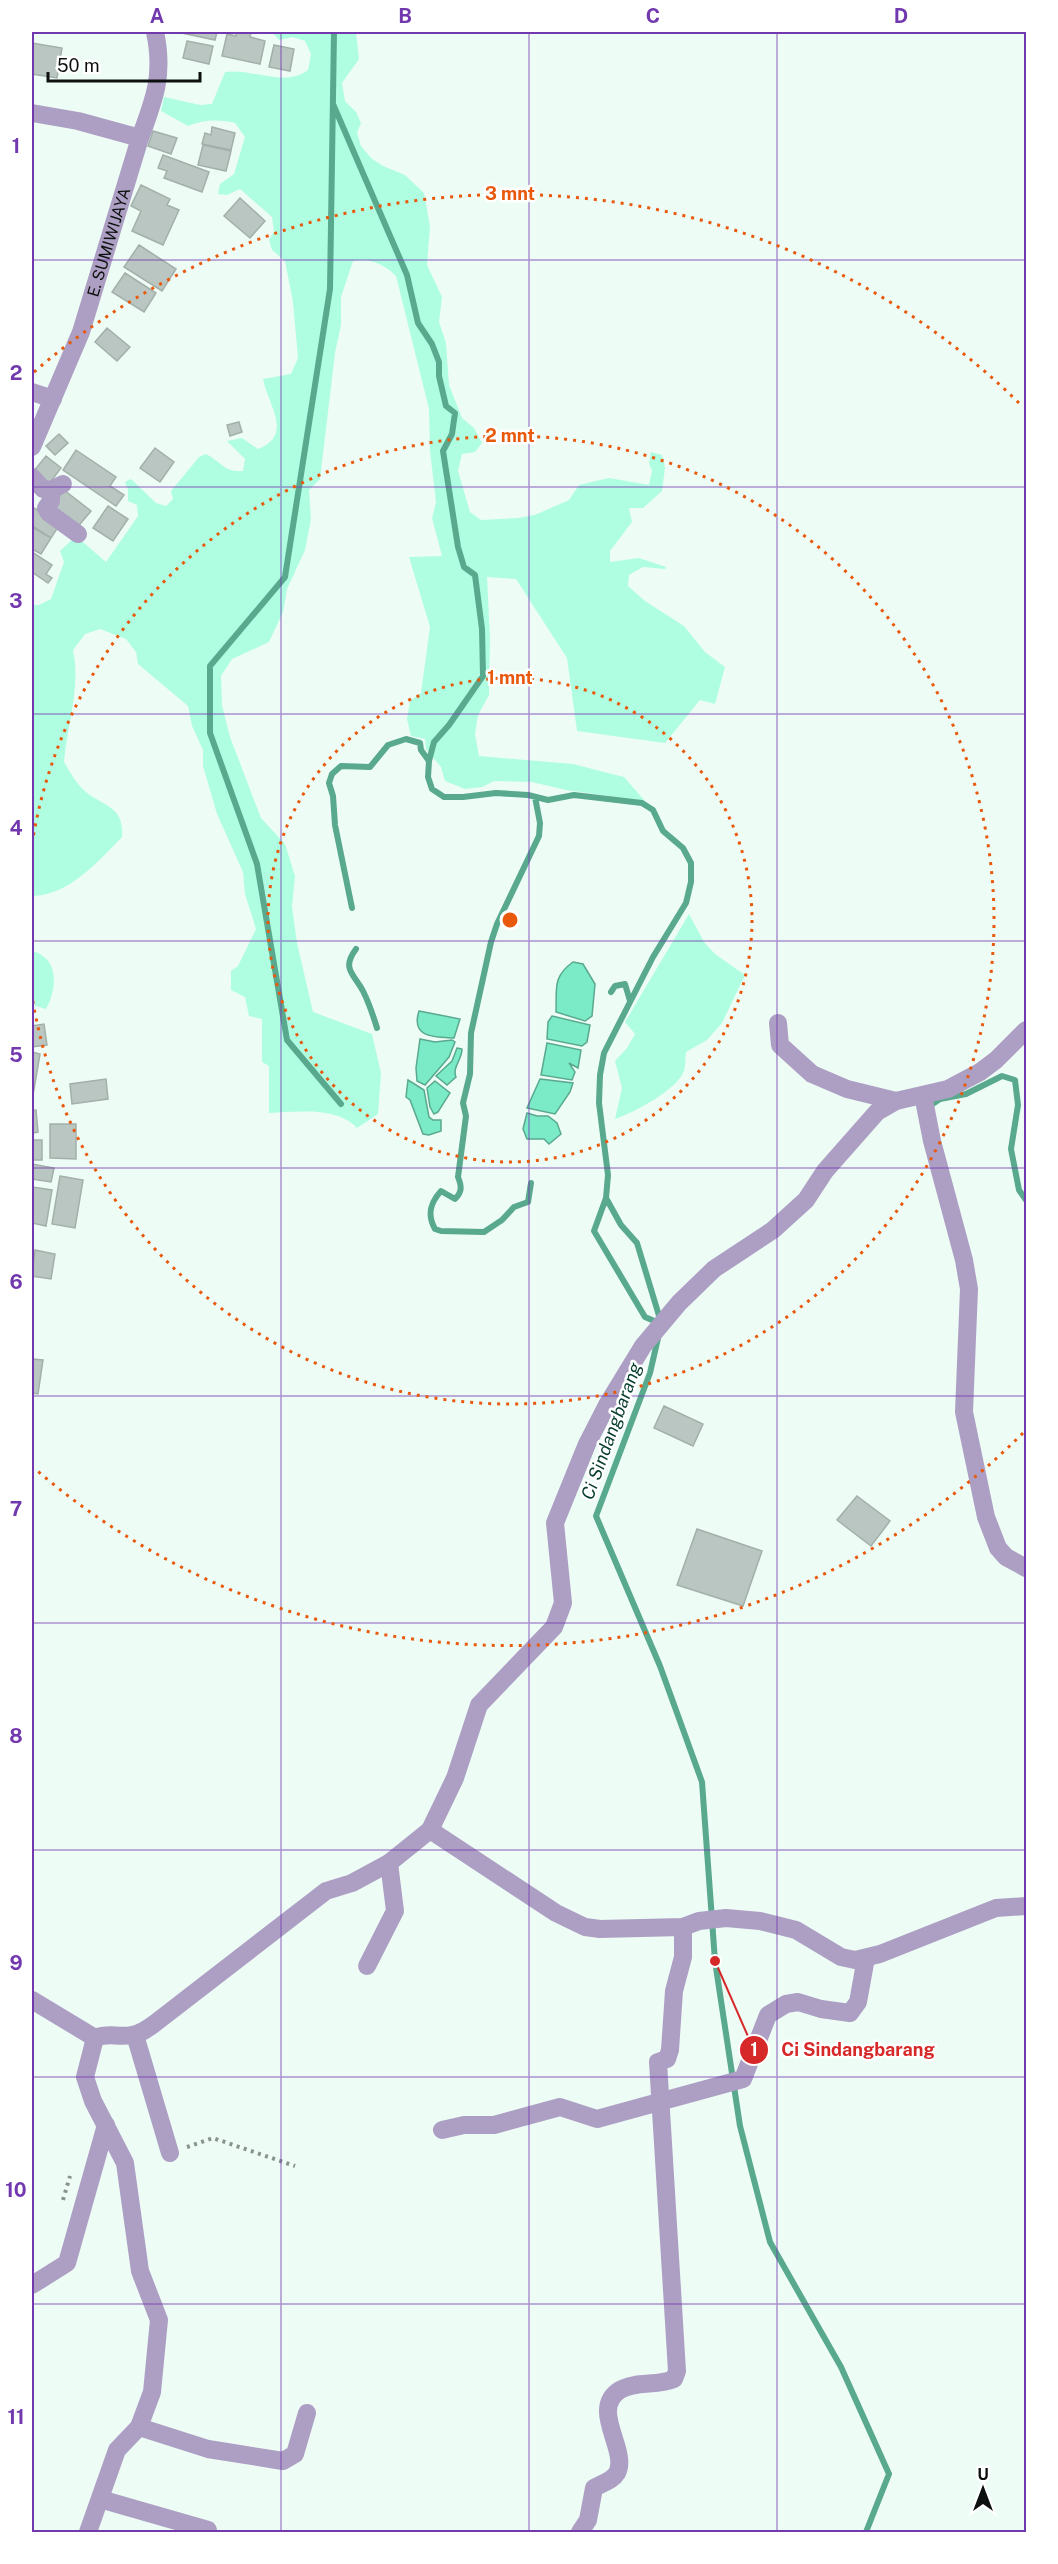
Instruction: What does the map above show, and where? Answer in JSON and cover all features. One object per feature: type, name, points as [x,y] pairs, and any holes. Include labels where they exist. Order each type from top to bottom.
[{"type":"street","name":"E. SUMIWIJAYA","points":[[32,447],[81,332],[158,83],[160,56],[155,32]]},
{"type":"street","points":[[32,113],[78,121],[140,138]]},
{"type":"street","points":[[32,392],[53,399]]},
{"type":"street","points":[[32,477],[43,489],[57,487],[46,508],[48,513],[78,534]]},
{"type":"street","points":[[778,1023],[780,1045],[812,1074],[847,1089],[896,1101]]},
{"type":"street","points":[[95,2038],[107,2033],[119,2037],[135,2035],[154,2024],[326,1891],[352,1883],[389,1863],[430,1830],[443,1808],[455,1778],[479,1705],[554,1627],[563,1603],[555,1523],[587,1444],[607,1405],[643,1346],[679,1303],[714,1269],[773,1230],[806,1200],[825,1171],[878,1112],[896,1101],[948,1089],[980,1072],[996,1060],[1026,1030]]},
{"type":"street","points":[[923,1095],[932,1141],[964,1260],[969,1290],[964,1412],[983,1505],[998,1548],[1006,1557],[1026,1568]]},
{"type":"street","points":[[430,1830],[569,1921],[600,1929],[691,1924],[726,1918],[780,1925],[796,1930],[841,1957],[855,1960],[866,1958],[979,1913],[996,1908],[1026,1906]]},
{"type":"street","points":[[367,1966],[395,1911],[389,1863]]},
{"type":"street","points":[[580,2532],[588,2520],[594,2488],[610,2480],[618,2469],[619,2457],[609,2423],[613,2397],[625,2387],[667,2382],[674,2379],[677,2371],[658,2062],[667,2059],[670,2050],[674,1991],[691,1924]]},
{"type":"street","points":[[442,2130],[464,2125],[494,2125],[560,2107],[597,2119],[743,2079],[768,2015],[786,2004],[798,2002],[821,2009],[850,2013],[858,2002],[866,1958]]},
{"type":"street","points":[[32,2000],[95,2038]]},
{"type":"street","points":[[135,2035],[170,2153]]},
{"type":"street","points":[[88,2532],[117,2450],[139,2427],[152,2392],[159,2320],[140,2271],[125,2163],[93,2101],[85,2077],[95,2038]]},
{"type":"street","points":[[32,2285],[67,2263],[106,2126]]},
{"type":"street","points":[[139,2427],[208,2449],[283,2461],[295,2454],[308,2413]]},
{"type":"street","points":[[100,2499],[208,2530]]},
{"type":"path","points":[[170,2153],[213,2138],[295,2166]]},
{"type":"shaded area","points":[[272,32],[356,32],[359,59],[342,83],[345,101],[356,112],[361,123],[357,133],[361,146],[371,158],[405,175],[424,193],[430,226],[427,265],[442,297],[439,322],[446,343],[449,385],[462,418],[474,428],[482,443],[475,452],[462,454],[458,471],[470,512],[481,520],[518,518],[535,515],[569,500],[579,485],[609,478],[649,485],[652,471],[649,463],[651,452],[662,455],[665,468],[662,491],[643,508],[629,508],[632,522],[610,551],[610,562],[639,558],[666,567],[665,569],[643,567],[629,575],[628,586],[645,601],[684,626],[705,652],[725,667],[715,704],[700,700],[665,743],[577,731],[567,658],[516,579],[487,577],[490,638],[489,695],[478,715],[475,734],[479,756],[573,764],[624,777],[645,801],[566,790],[532,782],[494,781],[482,787],[465,789],[445,781],[441,767],[426,749],[425,739],[411,736],[407,719],[410,701],[421,693],[430,627],[409,557],[442,556],[432,518],[436,502],[430,451],[429,409],[396,276],[387,268],[376,263],[365,260],[353,261],[341,297],[341,325],[335,353],[320,479],[309,490],[311,519],[305,550],[287,589],[283,612],[269,642],[232,659],[221,676],[222,705],[230,737],[261,818],[285,844],[295,876],[292,907],[297,943],[313,1012],[372,1034],[381,1073],[378,1114],[357,1128],[339,1116],[327,1113],[269,1113],[269,1066],[262,1062],[262,1019],[249,1016],[245,997],[231,990],[231,971],[238,966],[256,929],[245,894],[243,872],[217,814],[203,766],[203,750],[192,726],[188,706],[138,664],[136,652],[126,639],[100,629],[85,634],[73,650],[74,692],[64,762],[83,789],[117,813],[122,827],[122,837],[82,876],[70,884],[58,890],[32,896],[32,605],[39,605],[51,599],[64,562],[60,551],[76,536],[106,562],[138,516],[137,505],[128,501],[125,482],[131,479],[156,503],[166,506],[173,499],[171,491],[199,457],[206,454],[231,470],[243,471],[245,459],[227,441],[242,438],[258,449],[269,443],[275,436],[276,418],[263,379],[291,374],[298,358],[293,302],[285,261],[272,250],[269,240],[274,231],[272,217],[240,189],[227,195],[218,194],[220,184],[234,174],[245,137],[235,123],[211,121],[188,126],[161,111],[164,97],[200,105],[212,104],[225,72],[289,77],[308,70],[311,54],[305,41],[293,37],[279,40]]},
{"type":"shaded area","points":[[689,914],[704,942],[715,954],[745,975],[722,1023],[707,1040],[686,1052],[685,1069],[673,1086],[654,1100],[615,1119],[622,1088],[615,1061],[627,1048],[635,1034],[625,1022]]},
{"type":"shaded area","points":[[32,951],[48,960],[54,975],[50,1001],[46,1009],[33,1005]]},
{"type":"shaded area","points":[[573,962],[583,964],[595,984],[592,1016],[585,1021],[556,1012],[556,990],[559,978]]},
{"type":"shaded area","points":[[419,1011],[460,1019],[454,1038],[427,1035],[422,1032],[417,1020]]},
{"type":"shaded area","points":[[552,1016],[590,1025],[587,1042],[582,1046],[547,1039],[548,1022]]},
{"type":"shaded area","points":[[420,1039],[455,1042],[449,1057],[425,1085],[417,1081],[416,1068]]},
{"type":"shaded area","points":[[547,1043],[581,1050],[578,1068],[569,1063],[575,1072],[572,1080],[541,1075]]},
{"type":"shaded area","points":[[457,1048],[462,1049],[455,1070],[456,1077],[447,1085],[436,1076],[452,1061]]},
{"type":"shaded area","points":[[540,1079],[573,1083],[570,1092],[555,1114],[527,1108]]},
{"type":"shaded area","points":[[408,1080],[424,1090],[429,1117],[433,1120],[441,1120],[441,1131],[429,1135],[423,1134],[410,1100],[406,1097]]},
{"type":"shaded area","points":[[435,1081],[450,1093],[438,1112],[434,1114],[430,1107],[427,1088]]},
{"type":"shaded area","points":[[527,1113],[548,1116],[557,1123],[561,1134],[549,1144],[544,1139],[527,1139],[523,1129]]},
{"type":"building","points":[[177,32],[217,32],[215,40]]},
{"type":"building","points":[[236,32],[251,32],[250,37],[265,41],[260,64],[222,56],[227,34],[236,36]]},
{"type":"building","points":[[187,41],[213,46],[209,64],[183,58]]},
{"type":"building","points":[[32,43],[62,48],[57,78],[32,74]]},
{"type":"building","points":[[274,45],[294,49],[290,71],[269,67]]},
{"type":"building","points":[[212,127],[235,133],[231,150],[202,144],[205,133],[211,135]]},
{"type":"building","points":[[153,131],[177,138],[171,154],[148,146]]},
{"type":"building","points":[[203,145],[231,151],[226,171],[198,165]]},
{"type":"building","points":[[163,155],[209,172],[202,192],[164,178],[167,171],[158,168]]},
{"type":"building","points":[[141,185],[170,199],[167,205],[179,210],[163,245],[132,231],[141,211],[131,206]]},
{"type":"building","points":[[240,198],[265,221],[250,238],[224,216]]},
{"type":"building","points":[[139,245],[176,269],[162,291],[124,267]]},
{"type":"building","points":[[125,273],[156,293],[144,312],[112,292]]},
{"type":"building","points":[[107,328],[130,347],[117,361],[95,342]]},
{"type":"building","points":[[239,422],[242,432],[230,436],[227,425]]},
{"type":"building","points":[[59,434],[68,443],[55,455],[46,446]]},
{"type":"building","points":[[155,448],[174,462],[160,482],[140,468]]},
{"type":"building","points":[[76,450],[116,477],[110,486],[124,495],[116,506],[63,470]]},
{"type":"building","points":[[46,456],[61,468],[49,484],[33,472]]},
{"type":"building","points":[[64,490],[91,511],[75,530],[49,509]]},
{"type":"building","points":[[108,506],[128,519],[113,541],[93,528]]},
{"type":"building","points":[[34,508],[60,524],[51,538],[32,526]]},
{"type":"building","points":[[32,527],[51,538],[41,554],[32,549]]},
{"type":"building","points":[[32,552],[52,565],[46,574],[52,578],[48,583],[32,572]]},
{"type":"building","points":[[44,1024],[47,1045],[32,1047],[32,1026]]},
{"type":"building","points":[[32,1052],[40,1054],[32,1101]]},
{"type":"building","points":[[106,1079],[108,1099],[72,1104],[70,1084]]},
{"type":"building","points":[[36,1110],[38,1132],[32,1133],[32,1111]]},
{"type":"building","points":[[50,1124],[76,1124],[76,1159],[50,1158]]},
{"type":"building","points":[[32,1140],[42,1140],[42,1160],[32,1160]]},
{"type":"building","points":[[32,1164],[54,1168],[51,1182],[32,1179]]},
{"type":"building","points":[[60,1176],[83,1180],[75,1228],[52,1224]]},
{"type":"building","points":[[32,1187],[52,1190],[46,1226],[32,1223]]},
{"type":"building","points":[[35,1250],[55,1254],[51,1279],[32,1276]]},
{"type":"building","points":[[32,1359],[43,1360],[38,1394],[32,1393]]},
{"type":"building","points":[[664,1406],[703,1424],[693,1446],[654,1428]]},
{"type":"building","points":[[857,1496],[890,1521],[871,1546],[837,1520]]},
{"type":"building","points":[[697,1529],[762,1551],[743,1606],[677,1585]]},
{"type":"waterway","points":[[334,32],[330,289],[285,577],[210,666],[210,733],[257,864],[287,1040],[341,1104]]},
{"type":"waterway","points":[[333,104],[407,275],[418,323],[432,344],[439,362],[439,376],[446,406],[455,413],[452,434],[443,451],[458,547],[464,567],[475,575],[482,629],[483,676],[449,725],[434,742],[428,777],[432,789],[444,797],[496,793],[528,795],[548,800],[574,795],[642,803],[653,810],[663,831],[683,848],[691,863],[691,882],[686,903],[653,957],[604,1053],[600,1075],[599,1103],[608,1175],[606,1198],[594,1231],[645,1317],[659,1323]]},
{"type":"waterway","points":[[352,908],[335,825],[333,796],[329,783],[332,774],[341,766],[370,767],[388,745],[406,739],[420,743],[421,750],[429,761]]},
{"type":"waterway","points":[[531,1183],[528,1202],[514,1207],[502,1220],[484,1232],[435,1229],[430,1214],[434,1200],[441,1191],[455,1199],[460,1192],[458,1177],[466,1116],[463,1103],[470,1074],[471,1033],[497,924],[539,836],[540,823],[535,797]]},
{"type":"waterway","points":[[356,949],[350,962],[350,971],[360,985],[377,1028]]},
{"type":"waterway","points":[[611,992],[615,986],[625,984],[630,1001]]},
{"type":"waterway","points":[[931,1105],[940,1099],[966,1094],[1002,1076],[1015,1080],[1018,1105],[1011,1149],[1019,1190],[1026,1200]]},
{"type":"waterway","points":[[606,1198],[621,1225],[637,1243],[660,1319]]},
{"type":"waterway","name":"Ci Sindangbarang","points":[[658,1338],[650,1373],[596,1516],[660,1666],[702,1782],[715,1961],[740,2126],[770,2242],[841,2367],[889,2474],[866,2532]]},
{"type":"place","name":"Ci Sindangbarang","points":[[715,1961]]}]
